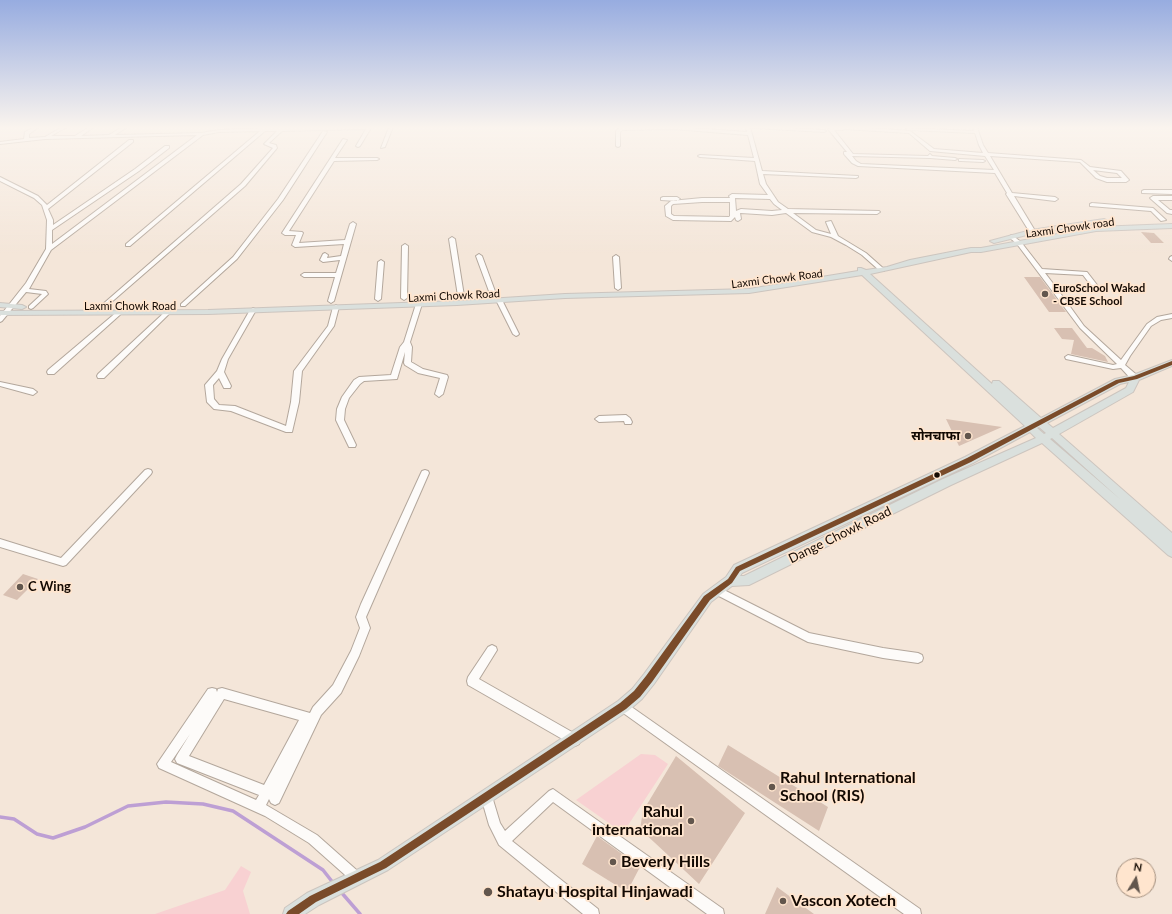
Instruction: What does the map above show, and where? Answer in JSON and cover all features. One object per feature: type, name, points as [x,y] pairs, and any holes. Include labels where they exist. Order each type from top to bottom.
[{"type":"main road","name":"Laxmi Chowk road","points":[[971,250],[974,246],[1012,236],[1088,223],[1172,220]]},
{"type":"main road","name":"Laxmi Chowk road","points":[[895,266],[971,250],[981,250],[1096,229],[1172,226]]},
{"type":"main road","name":"Laxmi Chowk Road","points":[[4,313],[168,312],[184,308],[419,304],[618,288],[747,284],[866,268],[895,266]]},
{"type":"main road","points":[[866,268],[882,270],[895,266]]},
{"type":"main road","name":"Laxmi Chowk Road","points":[[496,297],[749,291],[866,268]]},
{"type":"main road","points":[[866,268],[1171,547]]},
{"type":"main road","name":"Laxmi Chowk Road","points":[[4,313],[31,307],[105,305],[253,310],[332,305],[378,299],[461,296],[484,298]]},
{"type":"main road","points":[[0,305],[4,313]]},
{"type":"main road","name":"Dange Chowk Road","points":[[292,914],[313,899],[360,877],[575,740],[624,706],[645,684],[707,598],[730,581],[738,569],[969,460],[1118,382],[1135,378],[1172,363]]},
{"type":"main road","name":"Dange Chowk Road","points":[[730,581],[745,581],[947,482],[1048,436],[1130,390],[1135,378]]},
{"type":"main road","points":[[860,511],[870,520]]},
{"type":"street","points":[[46,208],[95,170]]},
{"type":"street","points":[[49,230],[137,170]]},
{"type":"street","points":[[49,248],[154,170]]},
{"type":"street","points":[[128,245],[214,170]]},
{"type":"street","points":[[105,305],[243,185],[256,170]]},
{"type":"street","points":[[184,308],[230,263],[243,248],[280,200],[301,170]]},
{"type":"street","points":[[325,170],[285,232],[300,233],[295,245],[347,242]]},
{"type":"street","points":[[959,170],[996,172],[1031,232],[1037,239]]},
{"type":"street","points":[[1091,170],[1098,177],[1107,180],[1126,180],[1120,172],[1102,170]]},
{"type":"street","points":[[856,176],[759,172],[763,184],[780,206],[814,231],[836,238],[864,254],[866,268]]},
{"type":"street","points":[[2,182],[36,198],[46,208],[50,220],[49,248],[39,268],[24,290],[4,313]]},
{"type":"street","points":[[1144,192],[1172,192]]},
{"type":"street","points":[[1009,194],[1055,199]]},
{"type":"street","points":[[702,200],[671,203],[668,206],[668,215],[673,218],[731,219],[734,216],[732,196],[772,197]]},
{"type":"street","points":[[1172,198],[1153,198],[1169,212],[1172,212]]},
{"type":"street","points":[[663,199],[733,200]]},
{"type":"street","points":[[1092,204],[1154,210],[1163,220]]},
{"type":"street","points":[[738,219],[739,211],[877,212]]},
{"type":"street","points":[[829,222],[836,238]]},
{"type":"street","points":[[253,310],[225,358],[220,372],[209,385],[210,400],[217,407],[232,408],[289,430],[295,402],[298,370],[331,326],[332,305],[338,274],[353,224]]},
{"type":"street","points":[[1012,236],[1019,243],[1082,327],[1135,378]]},
{"type":"street","points":[[452,238],[461,296]]},
{"type":"street","points":[[404,298],[405,246]]},
{"type":"street","points":[[325,255],[323,260],[343,258]]},
{"type":"street","points":[[478,256],[496,297],[516,334]]},
{"type":"street","points":[[616,257],[618,288]]},
{"type":"street","points":[[378,299],[381,262]]},
{"type":"street","points":[[1040,271],[1085,274],[1098,290],[1053,288]]},
{"type":"street","points":[[304,275],[338,274]]},
{"type":"street","points":[[24,290],[44,292],[45,294],[31,307]]},
{"type":"street","points":[[352,446],[340,420],[341,409],[346,397],[357,382],[362,379],[394,377],[419,304]]},
{"type":"street","points":[[50,372],[120,312]]},
{"type":"street","points":[[101,376],[168,312]]},
{"type":"street","points":[[1121,366],[1126,355],[1149,325],[1159,318],[1172,316]]},
{"type":"street","points":[[407,342],[409,347],[407,363],[421,371],[444,377],[439,394]]},
{"type":"street","points":[[1068,358],[1113,367],[1121,366]]},
{"type":"street","points":[[220,372],[227,386]]},
{"type":"street","points":[[0,384],[33,392]]},
{"type":"street","points":[[599,419],[626,418],[628,422]]},
{"type":"street","points":[[0,543],[63,562],[148,472]]},
{"type":"street","points":[[258,807],[272,795],[317,712],[338,689],[355,653],[364,628],[361,617],[366,604],[425,473]]},
{"type":"street","points":[[716,590],[756,612],[808,637],[918,658]]},
{"type":"street","points":[[492,650],[472,681],[575,740]]},
{"type":"street","points":[[222,693],[307,717],[272,795],[181,759],[222,693]]},
{"type":"street","points":[[212,694],[163,764],[258,807],[313,839],[360,877]]},
{"type":"street","points":[[624,706],[915,914]]},
{"type":"street","points":[[503,841],[553,795],[718,914]]},
{"type":"street","points":[[487,797],[495,825],[503,841],[593,914]]},
{"type":"shaded area","points":[[641,754],[655,755],[668,764],[623,833],[576,800]]},
{"type":"shaded area","points":[[241,866],[251,872],[243,891],[250,914],[155,914],[225,890]]},
{"type":"building","points":[[1141,232],[1154,233],[1164,243],[1151,243]]},
{"type":"building","name":"EuroSchool Wakad - CBSE School","points":[[1024,277],[1040,277],[1066,312],[1049,312]]},
{"type":"building","points":[[1054,328],[1072,328],[1087,348],[1092,348],[1105,356],[1108,362],[1071,354],[1074,340],[1062,339]]},
{"type":"building","name":"सोनचाफा","points":[[946,419],[1002,427],[959,446]]},
{"type":"building","name":"C Wing","points":[[23,574],[38,579],[17,600],[3,595]]},
{"type":"building","name":"Rahul International School (RIS)","points":[[728,745],[828,807],[819,831],[718,766]]},
{"type":"building","name":"Rahul international","points":[[676,756],[745,813],[699,884],[640,829],[643,811]]},
{"type":"building","name":"Beverly Hills","points":[[597,836],[640,867],[627,892],[582,864]]},
{"type":"building","name":"Vascon Xotech","points":[[777,887],[814,914],[765,914]]},
{"type":"waterway","points":[[0,817],[14,819],[37,834],[53,838],[85,827],[128,806],[166,802],[203,804],[233,811],[323,870],[334,884]]},
{"type":"waterway","points":[[341,892],[360,914]]},
{"type":"transit line","points":[[291,914],[313,899],[383,865],[623,706],[637,694],[649,679],[707,598],[730,581],[738,569],[969,460],[1118,381],[1135,378],[1172,363]]},
{"type":"place","name":"EuroSchool Wakad - CBSE School","points":[[1045,294]]},
{"type":"place","name":"सोनचाफा","points":[[968,436]]},
{"type":"place","name":"C Wing","points":[[20,587]]},
{"type":"place","name":"Rahul International School (RIS)","points":[[772,787]]},
{"type":"place","name":"Rahul international","points":[[691,821]]},
{"type":"place","name":"Beverly Hills","points":[[613,862]]},
{"type":"place","name":"Shatayu Hospital Hinjawadi","points":[[488,892]]},
{"type":"place","name":"Vascon Xotech","points":[[783,901]]}]
